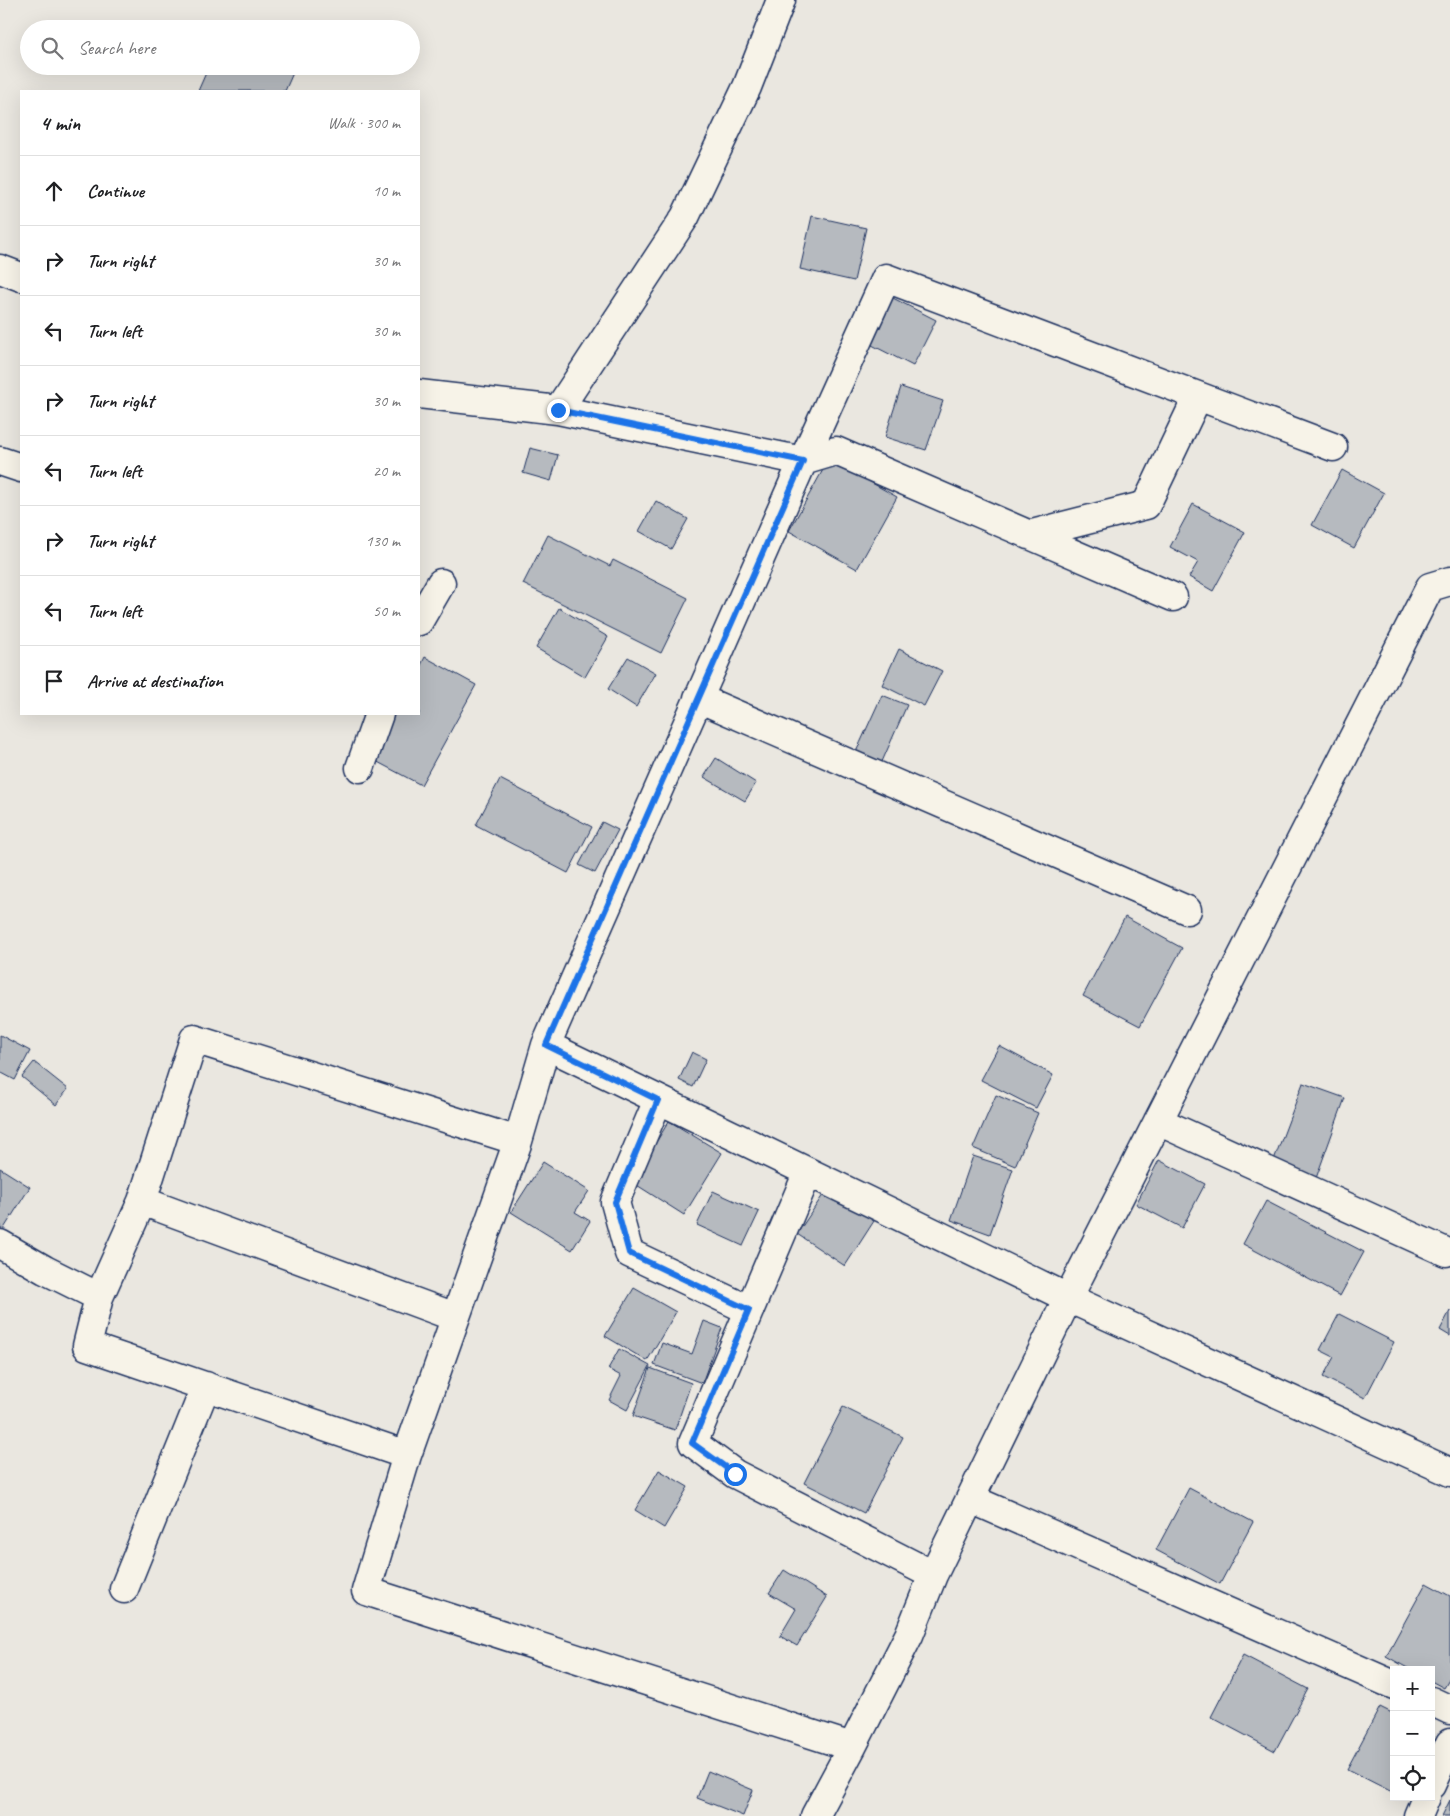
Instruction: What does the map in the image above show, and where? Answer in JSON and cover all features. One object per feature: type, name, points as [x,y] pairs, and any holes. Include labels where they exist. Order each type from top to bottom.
[{"type":"street","points":[[558,410],[685,217],[747,87],[781,0]]},
{"type":"street","points":[[0,269],[20,277]]},
{"type":"street","points":[[852,1747],[366,1591],[406,1455],[518,1140],[546,1045],[803,461],[886,278],[1333,447]]},
{"type":"street","points":[[420,394],[558,410],[803,461],[836,452],[1173,597]]},
{"type":"street","points":[[1028,535],[1146,504],[1198,396]]},
{"type":"street","points":[[0,461],[20,468]]},
{"type":"street","points":[[815,1816],[909,1635],[934,1575],[1068,1298],[1430,587],[1450,580]]},
{"type":"street","points":[[420,619],[441,583]]},
{"type":"street","points":[[698,698],[1186,910]]},
{"type":"street","points":[[360,768],[379,715]]},
{"type":"street","points":[[406,1455],[88,1346],[99,1297],[142,1201],[194,1039],[518,1140]]},
{"type":"street","points":[[546,1045],[1068,1298],[1450,1472]]},
{"type":"street","points":[[658,1100],[615,1202],[629,1253],[749,1310]]},
{"type":"street","points":[[1158,1122],[1446,1252]]},
{"type":"street","points":[[808,1172],[692,1443],[735,1474],[934,1575]]},
{"type":"street","points":[[142,1201],[455,1317]]},
{"type":"street","points":[[0,1244],[45,1270],[99,1297]]},
{"type":"street","points":[[124,1588],[206,1386]]},
{"type":"street","points":[[971,1498],[1390,1683]]},
{"type":"street","points":[[1435,1703],[1450,1710]]},
{"type":"street","points":[[1435,1776],[1450,1743]]},
{"type":"street","points":[[1418,1816],[1424,1801]]},
{"type":"building","points":[[205,75],[292,75],[285,90],[198,90]]},
{"type":"building","points":[[812,216],[866,228],[854,281],[800,269]]},
{"type":"building","points":[[889,296],[936,320],[913,366],[866,342]]},
{"type":"building","points":[[901,387],[943,401],[926,450],[885,437]]},
{"type":"building","points":[[530,448],[558,455],[551,481],[523,473]]},
{"type":"building","points":[[829,459],[897,497],[857,569],[789,531]]},
{"type":"building","points":[[1342,470],[1384,493],[1354,548],[1312,525]]},
{"type":"building","points":[[656,501],[688,519],[671,549],[639,531]]},
{"type":"building","points":[[1193,504],[1245,532],[1213,591],[1189,577],[1198,562],[1170,547]]},
{"type":"building","points":[[548,535],[610,566],[613,560],[688,598],[661,653],[523,584]]},
{"type":"building","points":[[559,608],[608,637],[585,677],[536,648]]},
{"type":"building","points":[[899,649],[942,671],[924,706],[882,685]]},
{"type":"building","points":[[425,657],[476,685],[421,785],[370,758],[393,715],[420,715],[420,667]]},
{"type":"building","points":[[628,657],[656,673],[636,707],[608,689]]},
{"type":"building","points":[[882,695],[907,705],[881,764],[856,752]]},
{"type":"building","points":[[716,758],[756,783],[745,801],[704,777]]},
{"type":"building","points":[[500,779],[592,827],[568,873],[476,825]]},
{"type":"building","points":[[602,822],[618,830],[595,873],[579,865]]},
{"type":"building","points":[[1125,917],[1182,948],[1140,1026],[1083,996]]},
{"type":"building","points":[[0,1035],[30,1051],[15,1080],[0,1072]]},
{"type":"building","points":[[999,1046],[1053,1075],[1036,1108],[981,1080]]},
{"type":"building","points":[[692,1052],[706,1059],[693,1087],[679,1080]]},
{"type":"building","points":[[34,1062],[68,1089],[56,1105],[22,1077]]},
{"type":"building","points":[[1303,1083],[1345,1098],[1315,1181],[1272,1165]]},
{"type":"building","points":[[996,1095],[1038,1113],[1015,1166],[973,1148]]},
{"type":"building","points":[[669,1121],[722,1153],[684,1215],[632,1182]]},
{"type":"building","points":[[973,1156],[1013,1169],[990,1234],[951,1220]]},
{"type":"building","points":[[1159,1160],[1205,1184],[1182,1228],[1136,1204]]},
{"type":"building","points":[[543,1162],[589,1191],[575,1212],[590,1221],[572,1250],[511,1212]]},
{"type":"building","points":[[0,1168],[30,1187],[3,1230],[0,1228]]},
{"type":"building","points":[[827,1189],[874,1221],[845,1266],[797,1234]]},
{"type":"building","points":[[713,1191],[759,1212],[743,1246],[697,1225]]},
{"type":"building","points":[[1266,1201],[1364,1252],[1340,1296],[1243,1244]]},
{"type":"building","points":[[634,1288],[676,1312],[647,1361],[605,1336]]},
{"type":"building","points":[[1450,1311],[1450,1336],[1440,1330]]},
{"type":"building","points":[[1339,1314],[1394,1342],[1365,1398],[1323,1377],[1334,1357],[1320,1350]]},
{"type":"building","points":[[704,1321],[722,1328],[702,1383],[654,1365],[662,1343],[692,1354]]},
{"type":"building","points":[[619,1349],[650,1366],[627,1410],[609,1400],[621,1376],[608,1369]]},
{"type":"building","points":[[650,1368],[691,1383],[675,1430],[633,1416]]},
{"type":"building","points":[[843,1407],[903,1437],[864,1513],[804,1483]]},
{"type":"building","points":[[659,1470],[688,1487],[664,1528],[635,1510]]},
{"type":"building","points":[[1189,1488],[1253,1522],[1220,1584],[1156,1550]]},
{"type":"building","points":[[784,1570],[827,1597],[797,1646],[780,1636],[796,1609],[769,1593]]},
{"type":"building","points":[[1426,1583],[1450,1596],[1450,1678],[1444,1688],[1435,1683],[1435,1666],[1404,1666],[1386,1656]]},
{"type":"building","points":[[1243,1655],[1308,1689],[1275,1751],[1211,1717]]},
{"type":"building","points":[[1380,1707],[1390,1712],[1390,1791],[1347,1769]]},
{"type":"building","points":[[708,1771],[753,1790],[743,1816],[697,1798]]},
{"type":"building","points":[[1450,1800],[1450,1816],[1442,1816]]},
{"type":"route","points":[[558,410],[803,461],[546,1045],[658,1100],[615,1202],[629,1253],[749,1310],[692,1443],[735,1474]]}]
